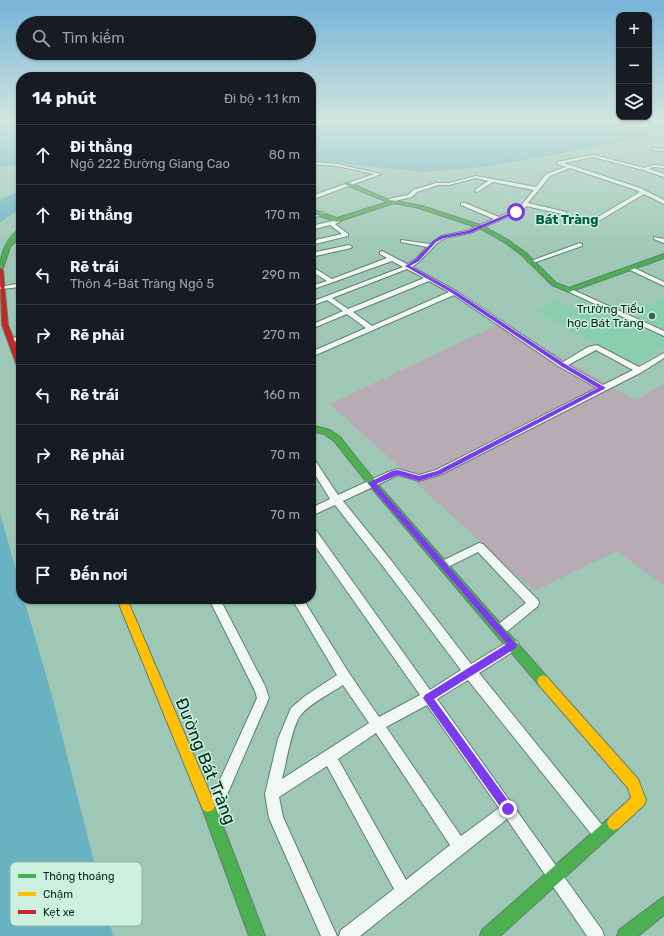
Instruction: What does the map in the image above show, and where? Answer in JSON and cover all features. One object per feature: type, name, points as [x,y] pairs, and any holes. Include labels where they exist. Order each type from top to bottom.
[{"type":"street","points":[[316,196],[379,174],[340,166]]},
{"type":"street","points":[[566,166],[663,198]]},
{"type":"street","points":[[633,166],[664,176]]},
{"type":"street","points":[[645,169],[653,166],[664,167]]},
{"type":"street","points":[[318,301],[407,266],[418,260],[430,246],[443,237],[464,234],[516,212],[525,204],[548,175],[569,167]]},
{"type":"street","points":[[316,227],[410,196],[414,192],[439,183],[449,184],[476,177],[537,189]]},
{"type":"street","points":[[477,191],[491,181]]},
{"type":"street","points":[[348,184],[391,201],[420,207],[481,227],[506,241],[554,284],[664,334]]},
{"type":"street","points":[[525,204],[564,213],[565,218],[586,223],[592,222],[612,212],[644,192]]},
{"type":"street","points":[[463,204],[500,219]]},
{"type":"street","points":[[316,212],[322,214],[334,222],[346,234],[316,241]]},
{"type":"street","points":[[316,215],[322,214]]},
{"type":"street","points":[[16,235],[6,246],[0,269],[5,325],[16,352]]},
{"type":"street","points":[[656,238],[664,241]]},
{"type":"street","points":[[403,241],[430,246]]},
{"type":"street","points":[[531,262],[580,245]]},
{"type":"street","points":[[316,254],[349,247]]},
{"type":"street","points":[[382,253],[454,292],[563,365],[603,388]]},
{"type":"street","points":[[569,290],[664,256]]},
{"type":"street","points":[[316,286],[391,259]]},
{"type":"street","points":[[630,268],[664,284]]},
{"type":"street","points":[[316,271],[332,280]]},
{"type":"street","points":[[316,326],[430,278]]},
{"type":"street","points":[[2,288],[16,286]]},
{"type":"street","points":[[316,353],[454,292]]},
{"type":"street","points":[[328,298],[371,328]]},
{"type":"street","points":[[12,341],[16,339]]},
{"type":"street","points":[[563,365],[597,347],[639,370]]},
{"type":"street","points":[[316,510],[398,472],[419,478],[439,472],[639,370],[664,355]]},
{"type":"street","points":[[316,429],[327,432],[337,439],[372,483],[633,784],[639,800],[488,936]]},
{"type":"street","points":[[316,469],[337,501],[386,562],[470,672],[601,835]]},
{"type":"street","points":[[316,539],[556,876],[596,936]]},
{"type":"street","points":[[444,565],[479,547],[534,602],[500,630]]},
{"type":"street","name":"Đường Bát Tràng","points":[[124,604],[212,815],[257,936]]},
{"type":"street","points":[[212,815],[263,698],[261,690],[217,604]]},
{"type":"street","points":[[300,604],[345,678],[460,847]]},
{"type":"street","points":[[272,794],[377,725],[428,698],[513,645]]},
{"type":"street","points":[[329,936],[276,818],[272,794],[285,739],[295,712],[309,700],[345,678]]},
{"type":"street","points":[[329,756],[404,891]]},
{"type":"street","points":[[347,936],[508,809]]},
{"type":"street","points":[[625,936],[664,905]]},
{"type":"shaded area","name":"Trường Tiểu học Bát Tràng","points":[[664,298],[664,331],[642,322],[642,320],[638,318],[643,314],[634,310]]},
{"type":"shaded area","points":[[556,299],[583,313],[599,306],[629,320],[631,325],[648,334],[656,333],[664,337],[664,348],[634,365],[537,312]]},
{"type":"shaded area","points":[[501,323],[635,400],[664,384],[664,586],[617,551],[534,591],[330,404]]},
{"type":"water","points":[[364,166],[493,166],[486,167],[423,172]]},
{"type":"water","points":[[16,192],[16,212],[0,222],[0,200]]},
{"type":"water","points":[[0,513],[16,570],[16,604],[25,604],[52,696],[94,862],[10,862],[10,926],[110,926],[113,936],[0,936]]},
{"type":"traffic: fast","points":[[348,184],[385,200],[420,207],[481,227],[506,241],[524,254],[554,284],[569,290],[664,256]]},
{"type":"traffic: fast","points":[[316,213],[337,220],[393,202]]},
{"type":"traffic: fast","points":[[0,268],[7,247],[16,236]]},
{"type":"traffic: fast","points":[[316,429],[327,432],[337,439],[372,483],[543,681]]},
{"type":"traffic: fast","points":[[208,805],[257,936]]},
{"type":"traffic: fast","points":[[488,936],[614,823]]},
{"type":"traffic: fast","points":[[625,936],[664,905]]},
{"type":"traffic: slow","points":[[124,604],[208,805]]},
{"type":"traffic: slow","points":[[543,681],[633,784],[639,800],[614,823]]},
{"type":"traffic: jam","points":[[0,270],[5,325],[16,353]]},
{"type":"place","name":"Trường Tiểu học Bát Tràng","points":[[652,316]]},
{"type":"district","name":"Bát Tràng","points":[[567,219]]},
{"type":"route","points":[[508,809],[428,698],[513,645],[372,483],[398,472],[424,478],[439,472],[603,388],[563,365],[454,292],[407,266],[418,260],[425,254],[430,246],[443,237],[464,234],[516,212]]}]
